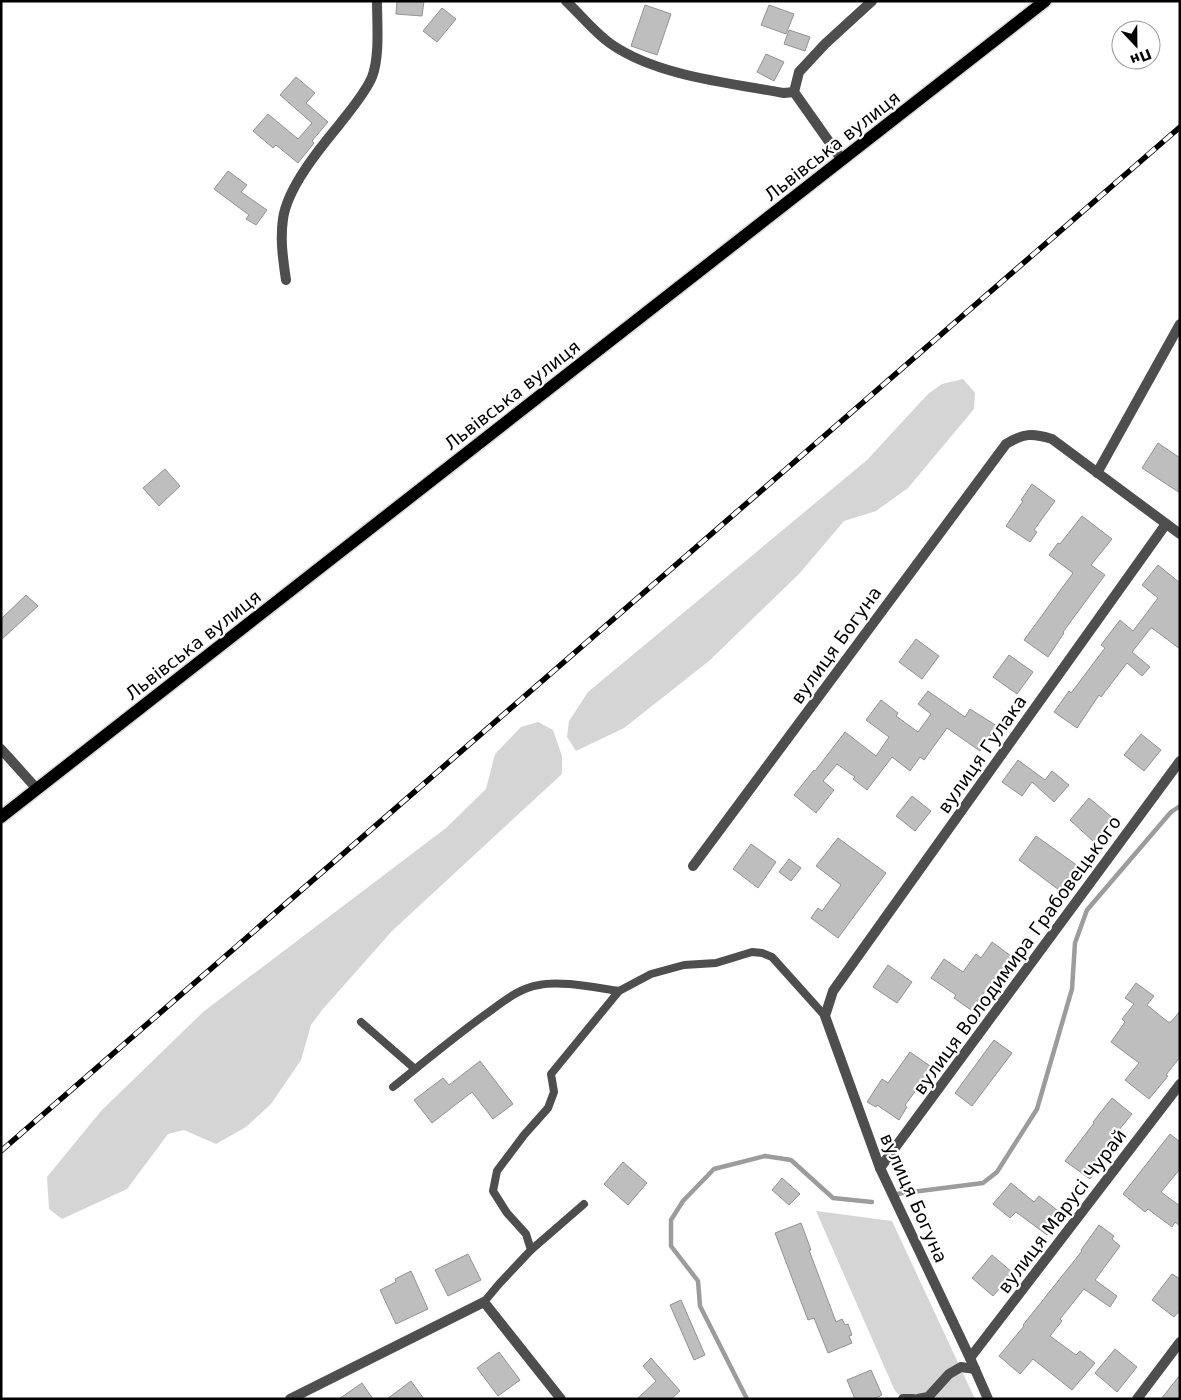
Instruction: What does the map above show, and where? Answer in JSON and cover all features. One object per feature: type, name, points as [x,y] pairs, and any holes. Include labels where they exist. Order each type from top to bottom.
[{"type":"main road","name":"Львівська вулиця","points":[[1,817],[1045,1]]},
{"type":"street","points":[[286,280],[281,246],[283,217],[294,188],[320,148],[352,108],[372,77],[377,48],[377,1]]},
{"type":"street","points":[[566,1],[610,43],[646,63],[684,74],[775,92],[794,92]]},
{"type":"street","points":[[794,92],[800,72],[825,44],[872,1]]},
{"type":"street","points":[[794,92],[842,160]]},
{"type":"street","points":[[1180,324],[1097,473],[1180,534]]},
{"type":"street","name":"вулиця Богуна","points":[[693,866],[1006,444],[1017,437],[1027,434],[1052,439],[1097,473]]},
{"type":"street","name":"вулиця Гулака","points":[[827,1011],[833,991],[1166,524]]},
{"type":"street","points":[[1,749],[37,789]]},
{"type":"street","name":"вулиця Володимира Грабовецького","points":[[880,1168],[1180,761]]},
{"type":"street","name":"вулиця Богуна","points":[[827,1011],[880,1168],[988,1399]]},
{"type":"street","name":"вулиця Марусі Чурай","points":[[970,1358],[1180,1084]]},
{"type":"street","points":[[290,1399],[484,1302],[561,1399]]},
{"type":"street","points":[[1137,1399],[1180,1342]]},
{"type":"street","points":[[918,1399],[928,1397],[949,1374],[961,1367],[975,1369]]},
{"type":"street","points":[[904,1399],[913,1399]]},
{"type":"lane","points":[[531,1250],[526,1234],[507,1213],[493,1191],[497,1171],[524,1135],[548,1108],[554,1092],[551,1074],[619,991],[651,974],[684,965],[716,964],[752,952],[772,956],[827,1011]]},
{"type":"lane","points":[[393,1087],[458,1034],[526,988],[541,984],[556,984],[619,991]]},
{"type":"lane","points":[[362,1022],[415,1069]]},
{"type":"lane","points":[[484,1302],[531,1250],[584,1204]]},
{"type":"shaded area","points":[[963,379],[975,393],[974,409],[908,488],[876,511],[844,521],[799,574],[709,661],[624,728],[576,751],[567,737],[569,721],[588,692],[867,460],[928,394],[942,384]]},
{"type":"shaded area","points":[[538,722],[553,730],[562,756],[562,774],[392,931],[322,1010],[311,1025],[301,1060],[271,1104],[246,1127],[216,1144],[184,1130],[168,1134],[127,1189],[62,1219],[49,1209],[47,1177],[101,1111],[203,1012],[446,828],[486,789],[495,754],[521,727]]},
{"type":"shaded area","points":[[816,1211],[892,1221],[975,1399],[904,1399],[895,1391]]},
{"type":"building","points":[[397,1],[424,1],[422,16],[396,14]]},
{"type":"building","points":[[645,5],[671,14],[657,55],[631,46]]},
{"type":"building","points":[[769,5],[794,14],[786,34],[761,25]]},
{"type":"building","points":[[442,8],[456,19],[437,42],[423,31]]},
{"type":"building","points":[[789,30],[810,37],[805,51],[784,44]]},
{"type":"building","points":[[766,54],[784,62],[774,81],[757,72]]},
{"type":"building","points":[[296,77],[315,93],[306,103],[328,122],[312,141],[314,143],[298,163],[276,145],[273,148],[253,131],[268,114],[298,139],[312,123],[280,95]]},
{"type":"building","points":[[228,171],[247,185],[241,192],[267,210],[256,225],[246,219],[249,215],[214,189]]},
{"type":"building","points":[[1158,443],[1180,458],[1180,493],[1142,468]]},
{"type":"building","points":[[165,469],[180,486],[159,506],[143,488]]},
{"type":"building","points":[[1032,484],[1055,501],[1034,530],[1037,532],[1030,542],[1006,526]]},
{"type":"building","points":[[1082,516],[1112,539],[1091,565],[1105,575],[1063,632],[1048,657],[1024,640],[1073,573],[1049,555]]},
{"type":"building","points":[[1158,565],[1180,583],[1180,649],[1152,628],[1150,629],[1132,652],[1150,667],[1142,676],[1127,663],[1101,697],[1099,695],[1077,728],[1054,712],[1105,648],[1101,645],[1120,620],[1133,631],[1158,598],[1142,585]]},
{"type":"building","points":[[26,595],[38,606],[1,640],[1,619]]},
{"type":"building","points":[[916,639],[939,656],[922,679],[899,662]]},
{"type":"building","points":[[1009,655],[1033,672],[1017,694],[993,677]]},
{"type":"building","points":[[928,691],[965,717],[970,709],[997,726],[980,751],[947,728],[924,760],[920,757],[910,771],[892,757],[867,790],[853,779],[855,777],[837,764],[823,781],[834,790],[816,813],[794,795],[845,732],[876,756],[889,737],[866,720],[881,700],[898,713],[896,716],[918,732],[931,714],[918,704]]},
{"type":"building","points":[[1141,734],[1161,750],[1144,771],[1124,755]]},
{"type":"building","points":[[1018,760],[1045,780],[1052,771],[1069,785],[1054,802],[1032,782],[1022,796],[1002,782]]},
{"type":"building","points":[[912,796],[931,811],[915,831],[896,816]]},
{"type":"building","points":[[1089,798],[1114,819],[1094,842],[1070,820]]},
{"type":"building","points":[[1036,836],[1078,866],[1059,890],[1019,860]]},
{"type":"building","points":[[838,838],[886,873],[838,938],[811,918],[818,908],[822,911],[841,885],[816,866]]},
{"type":"building","points":[[751,844],[776,862],[758,888],[733,869]]},
{"type":"building","points":[[789,859],[801,868],[791,881],[779,872]]},
{"type":"building","points":[[992,942],[1011,956],[971,1010],[954,998],[956,995],[931,978],[944,959],[963,972],[976,954],[981,958]]},
{"type":"building","points":[[888,965],[912,982],[897,1003],[873,987]]},
{"type":"building","points":[[1136,983],[1154,996],[1147,1005],[1168,1022],[1171,1022],[1180,1011],[1180,1057],[1166,1075],[1168,1076],[1149,1099],[1125,1080],[1139,1063],[1111,1042],[1125,1022],[1122,1019],[1134,1004],[1125,998]]},
{"type":"building","points":[[994,1040],[1012,1053],[972,1106],[955,1093]]},
{"type":"building","points":[[910,1052],[933,1068],[905,1105],[907,1107],[899,1120],[877,1105],[876,1107],[867,1102],[882,1079],[888,1083]]},
{"type":"building","points":[[480,1061],[513,1104],[493,1119],[472,1092],[432,1123],[414,1100],[443,1078],[449,1085]]},
{"type":"building","points":[[1112,1098],[1132,1114],[1104,1148],[1109,1152],[1090,1179],[1065,1161]]},
{"type":"building","points":[[1170,1134],[1180,1142],[1180,1169],[1161,1192],[1180,1206],[1180,1226],[1175,1222],[1172,1227],[1148,1209],[1145,1212],[1123,1194]]},
{"type":"building","points":[[623,1162],[647,1183],[628,1205],[604,1184]]},
{"type":"building","points":[[782,1178],[800,1194],[789,1205],[772,1190]]},
{"type":"building","points":[[1011,1183],[1034,1202],[1039,1196],[1062,1214],[1047,1235],[1016,1212],[1010,1218],[993,1204]]},
{"type":"building","points":[[801,1223],[836,1322],[842,1319],[845,1325],[848,1324],[852,1335],[849,1336],[852,1343],[828,1353],[814,1318],[808,1320],[775,1233]]},
{"type":"building","points":[[1099,1225],[1114,1236],[1112,1239],[1120,1246],[1095,1280],[1117,1296],[1110,1307],[1084,1289],[1060,1319],[1062,1321],[1050,1336],[1076,1355],[1080,1351],[1095,1363],[1072,1390],[1033,1359],[1020,1374],[999,1356],[1082,1251]]},
{"type":"building","points":[[468,1254],[481,1280],[448,1296],[435,1270]]},
{"type":"building","points":[[992,1255],[1013,1273],[993,1296],[972,1278]]},
{"type":"building","points":[[411,1271],[428,1309],[396,1324],[380,1290],[396,1282],[395,1279]]},
{"type":"building","points":[[1172,1274],[1180,1279],[1180,1310],[1174,1317],[1152,1300]]},
{"type":"building","points":[[681,1300],[705,1355],[694,1360],[670,1305]]},
{"type":"building","points":[[1115,1349],[1137,1367],[1117,1392],[1095,1373]]},
{"type":"building","points":[[499,1352],[520,1380],[498,1396],[477,1368]]},
{"type":"building","points":[[651,1358],[680,1391],[671,1399],[637,1399],[656,1381],[643,1366]]},
{"type":"building","points":[[871,1370],[882,1395],[874,1399],[855,1399],[847,1380]]},
{"type":"building","points":[[1180,1375],[1180,1399],[1161,1399]]},
{"type":"building","points":[[411,1381],[424,1399],[387,1399]]},
{"type":"building","points":[[362,1383],[373,1399],[339,1399]]},
{"type":"waterway","points":[[896,1194],[983,1183],[997,1172],[1037,1109],[1072,989],[1075,943],[1087,910],[1171,812],[1180,806]]},
{"type":"waterway","points":[[747,1399],[700,1306],[698,1281],[671,1246],[671,1220],[683,1201],[714,1169],[765,1156],[791,1160],[833,1198],[872,1202]]},
{"type":"railway","points":[[1,1151],[1180,127]]}]
